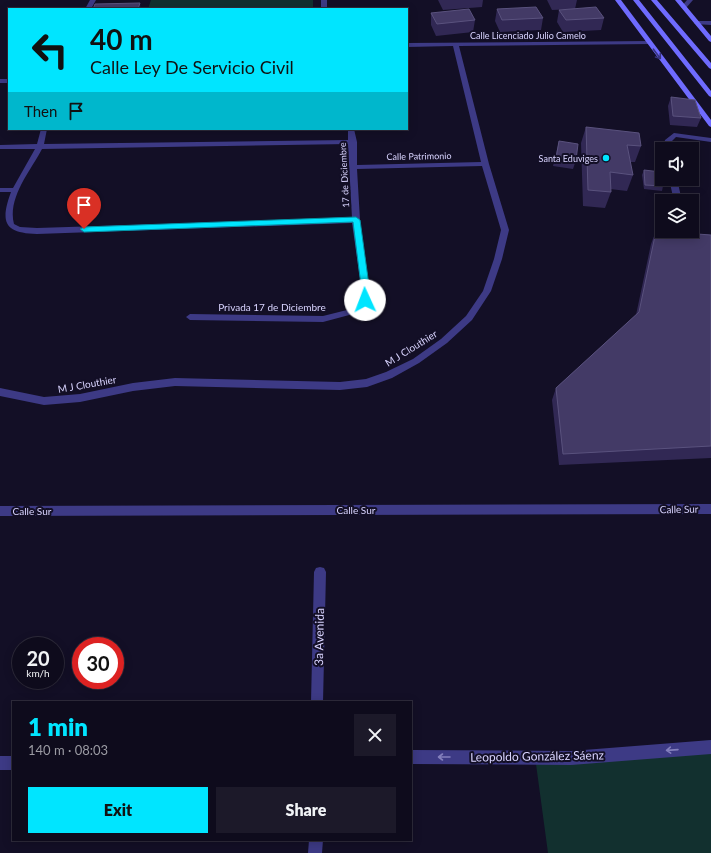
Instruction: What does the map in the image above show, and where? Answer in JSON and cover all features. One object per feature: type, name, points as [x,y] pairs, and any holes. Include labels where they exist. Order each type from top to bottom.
[{"type":"street","points":[[618,0],[711,125]]},
{"type":"street","points":[[636,0],[711,95]]},
{"type":"street","points":[[654,0],[711,67]]},
{"type":"street","points":[[678,0],[711,40]]},
{"type":"street","points":[[684,7],[690,0]]},
{"type":"street","points":[[697,23],[711,23]]},
{"type":"street","name":"Calle Licenciado Julio Camelo","points":[[408,45],[649,43]]},
{"type":"street","name":"M J Clouthier","points":[[0,392],[44,401],[60,400],[133,387],[175,382],[237,382],[304,386],[340,386],[367,383],[389,375],[416,361],[444,341],[469,318],[487,291],[498,259],[505,230],[485,164],[456,44]]},
{"type":"street","points":[[44,130],[40,146],[12,190],[7,213],[10,225],[24,230],[37,232],[356,220]]},
{"type":"street","name":"17 de Diciembre","points":[[351,130],[356,220]]},
{"type":"street","points":[[669,142],[674,135],[711,140]]},
{"type":"street","points":[[0,147],[353,142]]},
{"type":"street","name":"Calle Patrimonio","points":[[354,167],[485,164]]},
{"type":"street","points":[[0,190],[12,190]]},
{"type":"street","name":"Privada 17 de Diciembre","points":[[190,317],[323,319],[350,312],[358,308],[365,300],[366,293],[356,220]]},
{"type":"street","name":"Calle Sur","points":[[0,511],[711,509]]},
{"type":"street","name":"3a Avenida","points":[[317,701],[320,572]]},
{"type":"street","name":"Leopoldo González Sáenz","points":[[412,757],[571,758],[711,747]]},
{"type":"street","points":[[0,763],[12,763]]},
{"type":"street","points":[[316,841],[316,853]]},
{"type":"green space","points":[[151,0],[313,0],[313,8],[148,8]]},
{"type":"green space","points":[[711,740],[711,853],[548,853],[536,764]]},
{"type":"building","points":[[140,3],[138,8],[93,8],[95,4]]},
{"type":"building","points":[[536,7],[543,18],[502,20],[497,9]]},
{"type":"building","points":[[596,7],[604,18],[566,20],[559,10]]},
{"type":"building","points":[[469,9],[475,20],[437,24],[431,13]]},
{"type":"building","points":[[671,97],[695,100],[701,118],[673,116]]},
{"type":"building","points":[[586,127],[639,133],[641,146],[627,145],[633,175],[610,172],[611,192],[588,190]]},
{"type":"building","points":[[559,141],[578,144],[576,160],[556,158]]},
{"type":"building","points":[[644,170],[655,171],[655,186],[645,185]]},
{"type":"building","points":[[699,234],[711,235],[711,446],[563,454],[556,388],[639,312],[655,236],[655,238],[699,238]]},
{"type":"place","name":"Santa Eduviges","points":[[606,158]]},
{"type":"route","points":[[84,229],[356,220],[366,293],[365,300]]}]
